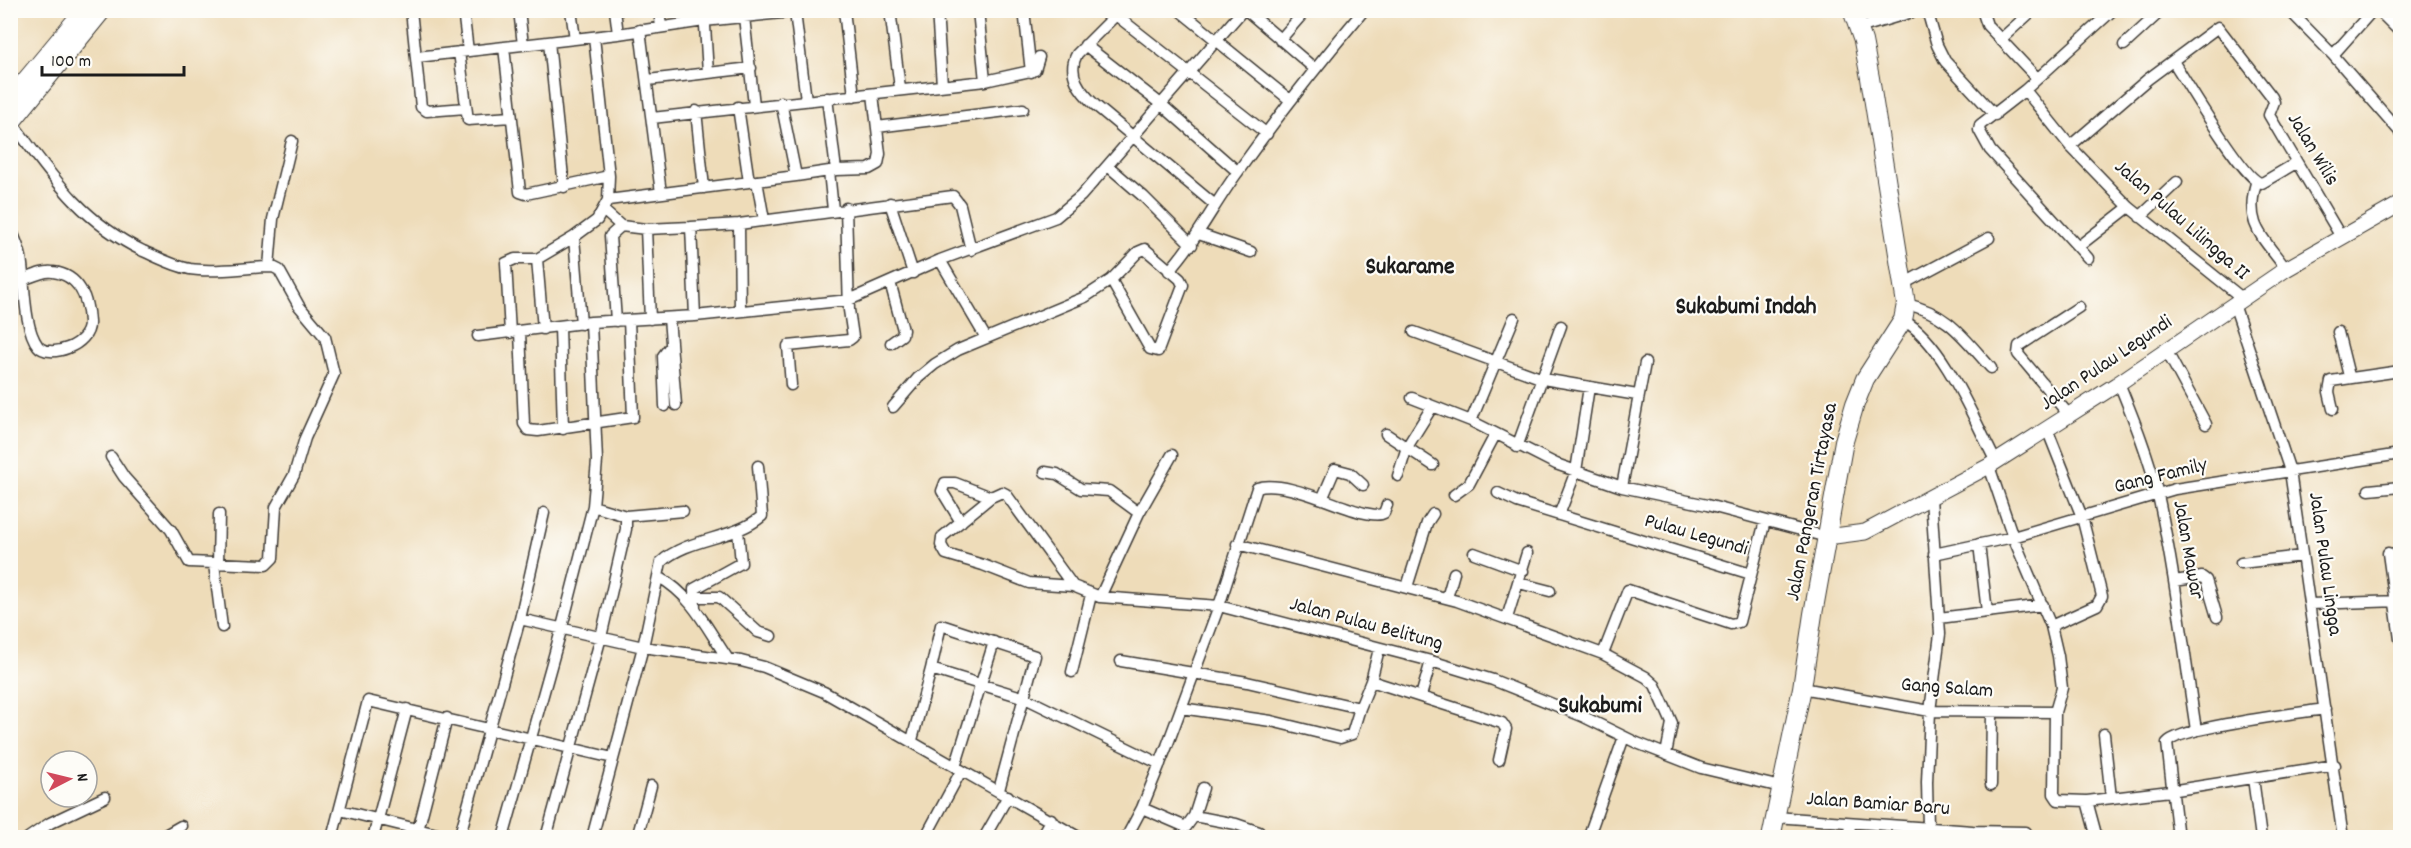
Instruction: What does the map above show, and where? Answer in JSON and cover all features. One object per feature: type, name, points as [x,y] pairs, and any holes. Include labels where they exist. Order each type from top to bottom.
[{"type":"highway","points":[[10,101],[90,15]]},
{"type":"highway","points":[[11,122],[90,15]]},
{"type":"main road","points":[[1852,10],[1859,28],[1870,78],[1903,284],[1905,312]]},
{"type":"main road","name":"Jalan Pangeran Tirtayasa","points":[[1771,837],[1802,688],[1845,441],[1855,404],[1865,379],[1905,312]]},
{"type":"street","points":[[411,10],[423,110],[465,108]]},
{"type":"street","points":[[463,10],[465,108],[468,120],[471,122],[511,117]]},
{"type":"street","points":[[519,10],[524,45]]},
{"type":"street","points":[[571,10],[575,39]]},
{"type":"street","points":[[615,10],[618,34]]},
{"type":"street","points":[[660,10],[661,27]]},
{"type":"street","points":[[417,57],[618,34],[661,27],[704,16],[744,17],[812,10]]},
{"type":"street","points":[[844,10],[855,96]]},
{"type":"street","points":[[890,10],[900,88]]},
{"type":"street","points":[[937,10],[942,85]]},
{"type":"street","points":[[978,10],[985,81]]},
{"type":"street","points":[[1024,10],[1031,72]]},
{"type":"street","points":[[1179,10],[1290,100]]},
{"type":"street","points":[[1280,40],[1305,10]]},
{"type":"street","points":[[1169,271],[1192,245],[1215,204],[1290,100],[1364,10]]},
{"type":"street","points":[[1859,28],[1919,10]]},
{"type":"street","points":[[1927,10],[1937,45],[1945,61],[1995,115]]},
{"type":"street","points":[[1982,10],[1987,26],[2037,78]]},
{"type":"street","points":[[2088,258],[1990,150],[1979,130],[1980,125],[2025,90],[2112,10]]},
{"type":"street","points":[[2124,45],[2162,10]]},
{"type":"street","points":[[2289,10],[2333,55],[2400,132]]},
{"type":"street","points":[[2333,55],[2373,10]]},
{"type":"street","points":[[2378,10],[2400,32]]},
{"type":"street","points":[[795,12],[806,100]]},
{"type":"street","points":[[477,336],[586,323],[695,316],[849,300],[940,260],[1064,213],[1190,74],[1217,40],[1250,12],[1315,69]]},
{"type":"street","points":[[1215,204],[1082,93],[1072,73],[1072,62],[1085,45],[1119,13],[1190,74],[1267,134]]},
{"type":"street","points":[[2000,40],[2026,13]]},
{"type":"street","points":[[704,16],[708,73]]},
{"type":"street","points":[[744,17],[754,105]]},
{"type":"street","name":"Jalan Wilis","points":[[2173,61],[2218,27],[2272,97],[2274,102],[2269,115],[2341,237]]},
{"type":"street","points":[[640,30],[661,194]]},
{"type":"street","points":[[594,37],[609,176],[606,205],[591,226],[574,237],[537,259],[515,260],[505,266],[526,428],[530,431],[563,429],[631,418],[635,415],[629,320]]},
{"type":"street","points":[[549,42],[564,188]]},
{"type":"street","points":[[1085,45],[1162,105],[1238,172]]},
{"type":"street","points":[[504,47],[520,192],[526,194],[564,188],[609,176]]},
{"type":"street","points":[[652,118],[696,111],[873,94],[900,88],[985,81],[1031,72],[1038,66],[1039,57]]},
{"type":"street","points":[[2070,146],[2173,61],[2221,137],[2256,183]]},
{"type":"street","points":[[648,80],[751,68]]},
{"type":"street","name":"Jalan Pulau Lilingga II","points":[[2025,90],[2070,146],[2129,207],[2238,301]]},
{"type":"street","points":[[606,205],[661,194],[753,181],[832,171],[869,169],[878,164],[873,94]]},
{"type":"street","points":[[827,98],[833,210]]},
{"type":"street","points":[[782,102],[796,176]]},
{"type":"street","points":[[738,107],[753,181],[764,220]]},
{"type":"street","points":[[877,127],[1023,109]]},
{"type":"street","points":[[696,111],[704,188]]},
{"type":"street","points":[[11,122],[70,199],[100,226],[126,243],[164,260],[193,269],[269,267],[279,270],[292,296],[325,337],[334,374],[305,438],[294,475],[276,507],[271,562],[266,565],[189,562],[171,530],[124,477],[111,457]]},
{"type":"street","points":[[269,267],[273,219],[292,141]]},
{"type":"street","points":[[2256,183],[2269,180],[2296,162]]},
{"type":"street","points":[[1108,166],[1144,197],[1192,245]]},
{"type":"street","points":[[2140,217],[2177,182]]},
{"type":"street","points":[[2256,183],[2251,202],[2257,230],[2286,269]]},
{"type":"street","points":[[611,233],[621,226],[646,229],[739,224],[946,195],[953,196],[960,205],[971,250]]},
{"type":"street","points":[[890,203],[913,273]]},
{"type":"street","points":[[606,205],[621,226]]},
{"type":"street","points":[[2079,246],[2129,207]]},
{"type":"street","points":[[791,385],[788,346],[852,339],[854,334],[849,300],[846,208]]},
{"type":"street","name":"Jalan Pulau Legundi","points":[[1827,537],[1865,532],[1992,464],[2119,383],[2286,269],[2341,237],[2399,211]]},
{"type":"street","points":[[739,224],[740,311]]},
{"type":"street","points":[[10,226],[20,252],[22,280],[28,319],[38,346],[44,350],[73,347],[81,342],[90,327],[88,301],[79,287],[66,276],[51,271],[22,280]]},
{"type":"street","points":[[591,226],[611,233]]},
{"type":"street","points":[[691,227],[695,316]]},
{"type":"street","points":[[646,229],[650,319]]},
{"type":"street","points":[[611,233],[616,321]]},
{"type":"street","points":[[1199,234],[1251,252]]},
{"type":"street","points":[[503,837],[562,627],[593,506],[597,461],[596,423],[586,323],[574,237]]},
{"type":"street","points":[[1903,284],[1989,238]]},
{"type":"street","points":[[893,407],[918,378],[935,364],[986,338],[1074,303],[1111,280],[1138,252],[1146,249],[1180,279],[1183,290],[1156,351],[1150,349],[1111,280]]},
{"type":"street","points":[[537,259],[543,329]]},
{"type":"street","points":[[940,260],[986,338]]},
{"type":"street","points":[[891,282],[903,330],[902,335],[891,343]]},
{"type":"street","name":"Jalan Pulau Lingga","points":[[2238,301],[2290,471],[2335,765],[2343,837]]},
{"type":"street","points":[[2069,415],[2018,354],[2018,350],[2019,346],[2079,306]]},
{"type":"street","points":[[1905,312],[1934,311],[1946,319],[1991,368]]},
{"type":"street","points":[[1905,312],[1946,368],[1992,464],[2013,537],[2050,626],[2062,688],[2055,712],[2054,794],[2063,802],[2087,801],[2170,791],[2335,765]]},
{"type":"street","points":[[669,318],[669,348],[663,356],[670,406]]},
{"type":"street","points":[[1471,421],[1514,318]]},
{"type":"street","points":[[1517,447],[1561,326]]},
{"type":"street","points":[[560,327],[563,429]]},
{"type":"street","points":[[1414,332],[1496,364],[1543,379],[1637,395]]},
{"type":"street","points":[[2338,332],[2349,376]]},
{"type":"street","points":[[2166,350],[2206,424]]},
{"type":"street","points":[[1622,487],[1637,395],[1645,363]]},
{"type":"street","points":[[2333,409],[2329,392],[2331,381],[2349,376],[2400,370]]},
{"type":"street","name":"Jalan Mawar","points":[[2119,383],[2142,441],[2158,494],[2174,581],[2196,730]]},
{"type":"street","points":[[1559,514],[1576,471],[1589,387]]},
{"type":"street","points":[[1412,398],[1471,421],[1517,447],[1576,471],[1622,487],[1765,521]]},
{"type":"street","points":[[1398,476],[1407,447],[1432,406]]},
{"type":"street","points":[[2047,429],[2082,517],[2102,596],[2097,605],[2050,626]]},
{"type":"street","points":[[1386,434],[1433,465]]},
{"type":"street","points":[[1454,495],[1469,484],[1495,435]]},
{"type":"street","name":"Gang Family","points":[[1934,554],[2013,537],[2158,494],[2400,454]]},
{"type":"street","points":[[1072,672],[1096,596],[1172,455]]},
{"type":"street","points":[[592,837],[644,647],[659,577],[658,568],[664,559],[697,544],[752,525],[764,514],[758,466]]},
{"type":"street","points":[[1323,497],[1335,469],[1350,473],[1363,485]]},
{"type":"street","points":[[1045,472],[1057,474],[1081,489],[1109,491],[1139,513]]},
{"type":"street","points":[[992,497],[955,483],[945,483],[942,491],[961,522],[992,497],[1002,492],[1006,494],[1073,586]]},
{"type":"street","points":[[1126,837],[1142,808],[1160,764],[1219,606],[1237,544],[1257,488],[1269,485],[1323,497],[1374,516],[1384,513],[1387,505]]},
{"type":"street","points":[[2369,490],[2400,486]]},
{"type":"street","name":"Pulau Legundi","points":[[1498,493],[1518,502],[1751,574],[1765,521],[1827,537]]},
{"type":"street","points":[[1928,828],[1930,711],[1939,648],[1931,498]]},
{"type":"street","points":[[593,506],[626,516],[683,511]]},
{"type":"street","points":[[459,837],[520,619],[544,513]]},
{"type":"street","points":[[219,514],[216,564],[222,627]]},
{"type":"street","points":[[1407,587],[1427,523],[1433,514]]},
{"type":"street","points":[[546,837],[601,637],[626,529],[626,516]]},
{"type":"street","name":"Jalan Pulau Belitung","points":[[961,522],[942,537],[941,545],[946,554],[983,565],[1029,583],[1073,586],[1096,596],[1219,606],[1431,662],[1493,680],[1701,768],[1781,787]]},
{"type":"street","points":[[694,598],[710,582],[741,563],[738,530]]},
{"type":"street","points":[[1237,544],[1447,598],[1603,654],[1646,677],[1655,685],[1672,723],[1666,754]]},
{"type":"street","points":[[1979,544],[1987,612]]},
{"type":"street","points":[[1474,553],[1523,572]]},
{"type":"street","points":[[1507,618],[1527,553]]},
{"type":"street","points":[[2388,553],[2398,601],[2400,639]]},
{"type":"street","points":[[2241,563],[2302,556]]},
{"type":"street","points":[[1447,598],[1454,573]]},
{"type":"street","points":[[1603,654],[1628,590],[1735,624],[1741,620],[1751,574]]},
{"type":"street","points":[[659,577],[694,598],[728,659]]},
{"type":"street","points":[[2174,581],[2202,578],[2206,580],[2217,617]]},
{"type":"street","points":[[710,582],[719,597],[758,632],[771,636]]},
{"type":"street","points":[[1519,583],[1550,591]]},
{"type":"street","points":[[673,584],[694,598],[719,597]]},
{"type":"street","points":[[2310,604],[2398,601]]},
{"type":"street","points":[[1939,618],[2043,605]]},
{"type":"street","points":[[520,619],[644,647],[728,659],[764,667],[824,692],[1080,837]]},
{"type":"street","points":[[912,740],[940,626],[1035,656],[1003,793],[984,837]]},
{"type":"street","points":[[925,837],[958,769],[994,642]]},
{"type":"street","points":[[1181,708],[1270,721],[1340,738],[1352,734],[1371,681],[1378,649]]},
{"type":"street","points":[[1122,661],[1247,682],[1360,708]]},
{"type":"street","points":[[1421,696],[1431,662]]},
{"type":"street","points":[[930,669],[1025,698],[1160,764]]},
{"type":"street","points":[[1371,681],[1502,723],[1506,729],[1498,760]]},
{"type":"street","name":"Gang Salam","points":[[1802,688],[1930,711],[2055,712]]},
{"type":"street","points":[[332,837],[366,703],[407,709],[613,758]]},
{"type":"street","points":[[373,837],[407,709]]},
{"type":"street","points":[[2178,837],[2170,791],[2167,743],[2175,736],[2196,730],[2325,709]]},
{"type":"street","points":[[1991,785],[1992,712]]},
{"type":"street","points":[[417,833],[447,718]]},
{"type":"street","points":[[2104,734],[2111,798]]},
{"type":"street","points":[[1588,837],[1624,737]]},
{"type":"street","points":[[2253,778],[2261,837]]},
{"type":"street","points":[[637,837],[651,786]]},
{"type":"street","points":[[1142,808],[1184,828],[1194,816],[1203,788]]},
{"type":"street","points":[[28,837],[50,823],[105,797]]},
{"type":"street","points":[[2087,801],[2097,837]]},
{"type":"street","points":[[340,810],[378,819],[417,833],[453,837]]},
{"type":"street","points":[[1194,816],[1236,824],[1259,832]]},
{"type":"street","name":"Jalan Bamiar Baru","points":[[1775,817],[1850,823],[1910,833],[1928,828],[1973,834],[2026,832]]},
{"type":"street","points":[[1040,837],[1051,819]]},
{"type":"street","points":[[1849,837],[1850,823]]},
{"type":"street","points":[[160,837],[182,826]]},
{"type":"district","name":"Sukarame","points":[[1410,268]]},
{"type":"district","name":"Sukabumi Indah","points":[[1746,308]]},
{"type":"district","name":"Sukabumi","points":[[1600,707]]}]
